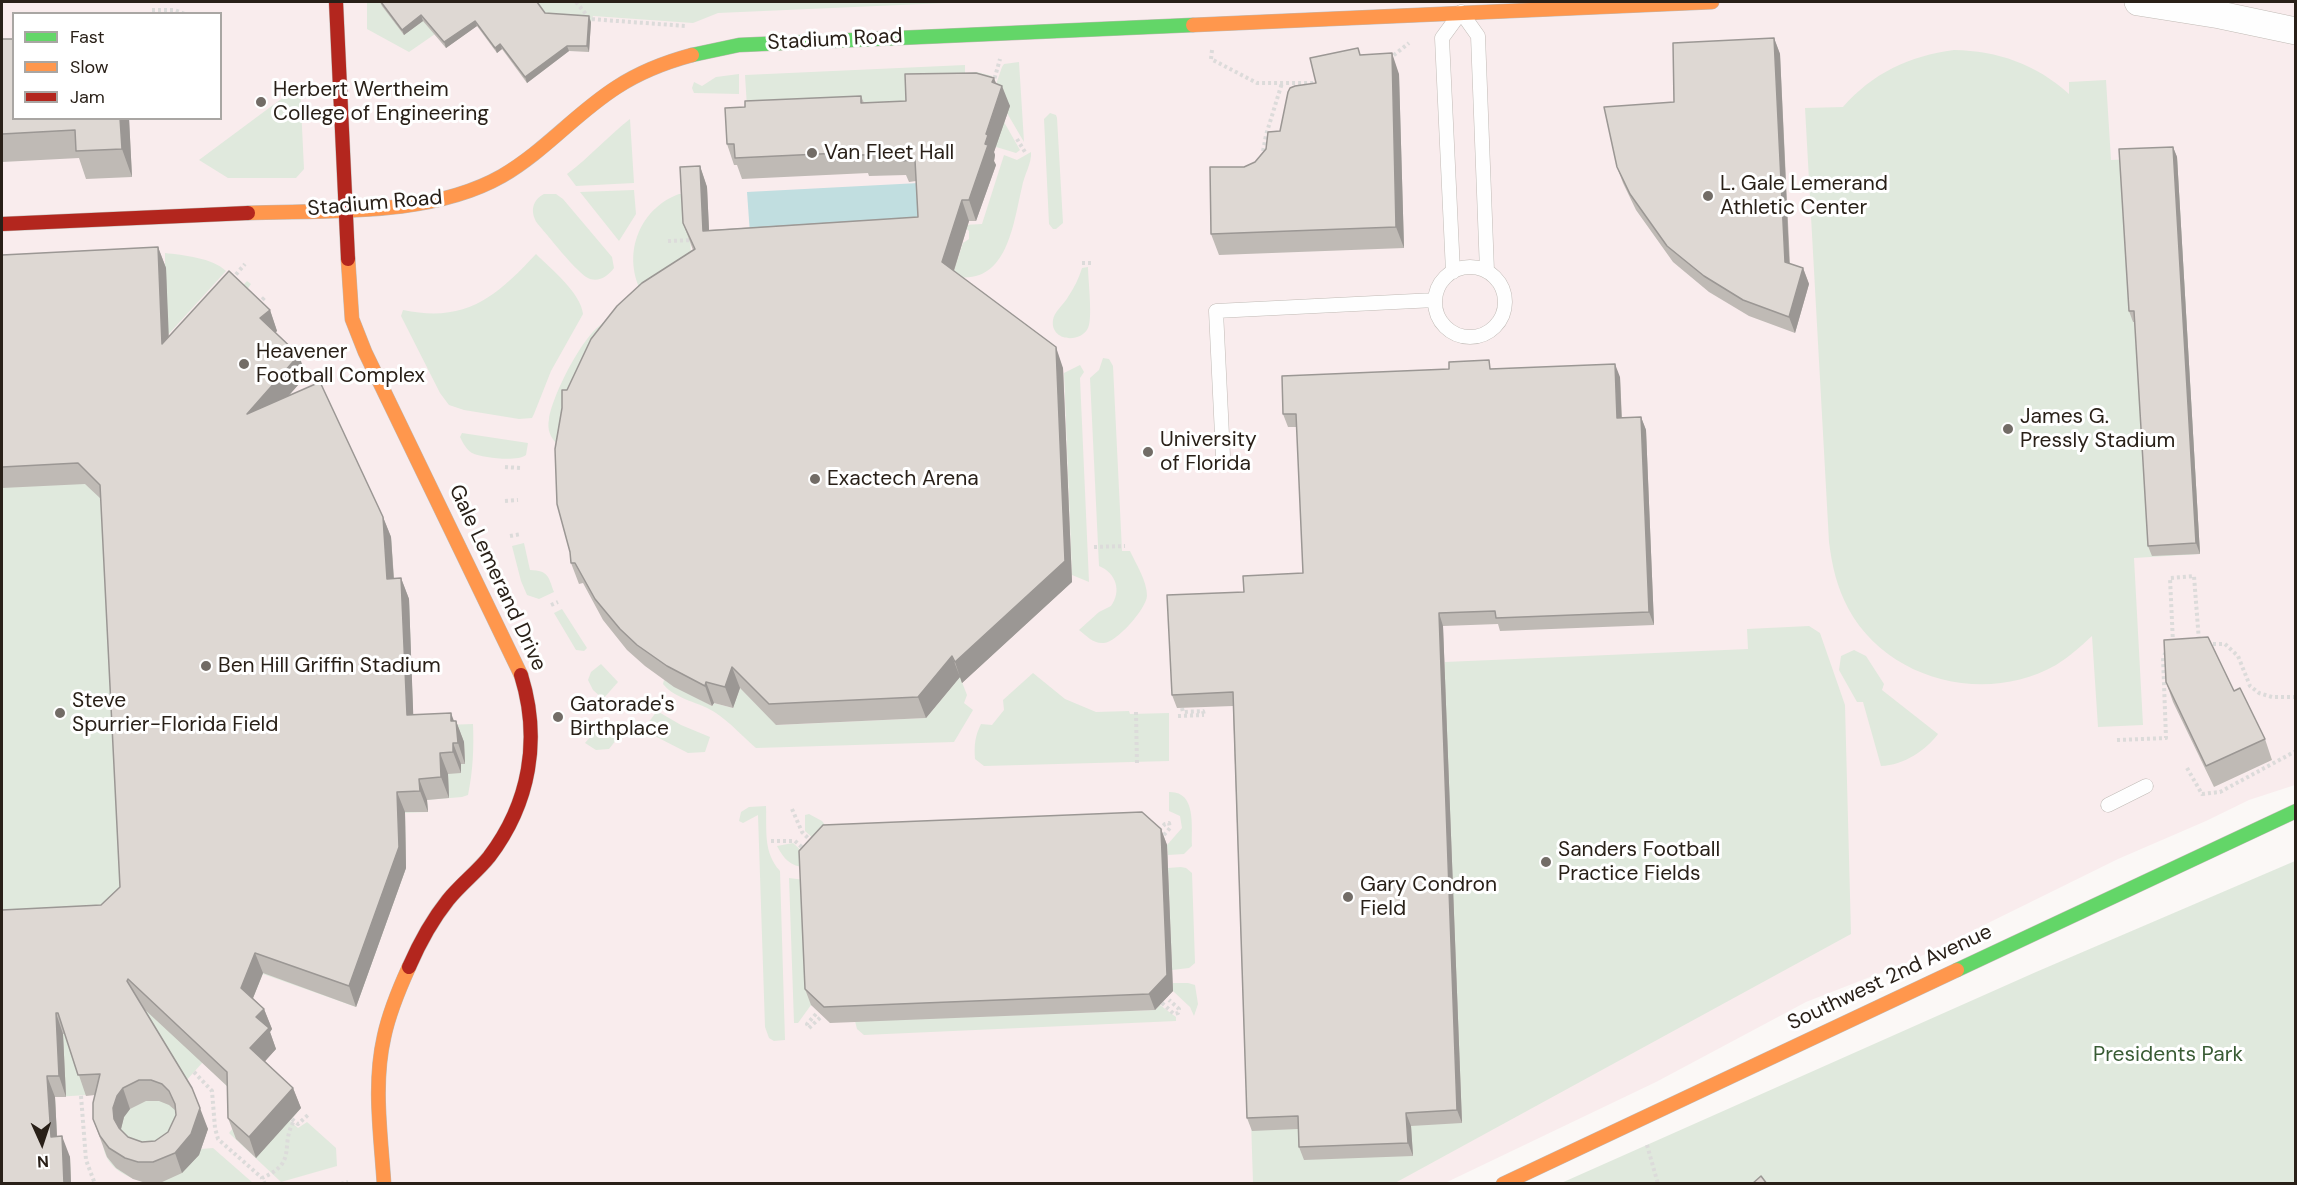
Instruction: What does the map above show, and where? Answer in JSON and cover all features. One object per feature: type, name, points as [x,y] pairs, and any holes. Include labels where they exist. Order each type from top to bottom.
[{"type":"street","name":"Gale Lemerand Drive","points":[[336,2],[350,306],[355,327],[518,665],[527,693],[532,722],[532,752],[528,778],[513,820],[502,841],[487,860],[443,906],[420,944],[389,1016],[383,1038],[379,1074],[384,1184]]},
{"type":"street","name":"Stadium Road","points":[[2,224],[346,209],[436,200],[482,186],[519,167],[615,88],[658,66],[715,48],[751,44],[1712,2]]},
{"type":"street","points":[[2138,2],[2230,16],[2295,31]]},
{"type":"street","name":"Southwest 2nd Avenue","points":[[1503,1184],[2295,811]]},
{"type":"lane","points":[[1453,272],[1442,38],[1461,12],[1478,36],[1486,272]]},
{"type":"lane","points":[[1464,268],[1476,268],[1486,272],[1496,278],[1502,288],[1505,299],[1500,321],[1492,330],[1482,335],[1471,338],[1459,336],[1441,322],[1436,311],[1435,300],[1438,289],[1444,279],[1464,268]]},
{"type":"lane","points":[[1223,456],[1216,311],[1435,300]]},
{"type":"lane","points":[[2108,804],[2146,786]]},
{"type":"path","points":[[576,2],[590,19],[693,27]]},
{"type":"path","points":[[152,10],[180,12]]},
{"type":"path","points":[[1386,61],[1414,39]]},
{"type":"path","points":[[1212,49],[1211,59],[1257,83],[1318,82]]},
{"type":"path","points":[[991,90],[1000,58]]},
{"type":"path","points":[[1261,166],[1266,135],[1282,83]]},
{"type":"path","points":[[1017,139],[1025,152]]},
{"type":"path","points":[[668,241],[700,240]]},
{"type":"path","points":[[1082,263],[1093,263]]},
{"type":"path","points":[[226,286],[245,264]]},
{"type":"path","points":[[254,308],[266,296]]},
{"type":"path","points":[[505,467],[520,468]]},
{"type":"path","points":[[505,501],[518,500]]},
{"type":"path","points":[[510,536],[521,534]]},
{"type":"path","points":[[1094,547],[1125,546]]},
{"type":"path","points":[[2117,740],[2166,738],[2163,657],[2174,644],[2170,578],[2194,576],[2199,644],[2224,644],[2238,656],[2250,687],[2259,693],[2272,697],[2295,697]]},
{"type":"path","points":[[551,605],[558,602]]},
{"type":"path","points":[[1178,716],[1204,715],[1203,711],[1183,712],[1182,708]]},
{"type":"path","points":[[1136,712],[1137,765]]},
{"type":"path","points":[[2187,768],[2202,794],[2220,792],[2295,751]]},
{"type":"path","points":[[792,809],[802,832],[814,844]]},
{"type":"path","points":[[1155,834],[1169,823],[1170,828],[1163,836]]},
{"type":"path","points":[[771,841],[795,841],[807,852]]},
{"type":"path","points":[[1162,1003],[1174,1014],[1178,1013],[1179,1010],[1168,1000]]},
{"type":"path","points":[[816,1014],[807,1024],[809,1029],[822,1016]]},
{"type":"path","points":[[194,1072],[212,1091],[218,1138],[265,1184]]},
{"type":"path","points":[[81,1096],[86,1160],[95,1184]]},
{"type":"path","points":[[261,1178],[276,1171],[285,1159],[293,1120],[298,1124],[309,1114]]},
{"type":"path","points":[[1643,1136],[1650,1151],[1658,1184]]},
{"type":"path","points":[[341,1184],[348,1182]]},
{"type":"shaded area","name":"University of Florida","points":[[2,2],[2295,2],[2295,785],[2249,800],[2118,859],[1911,961],[1806,1002],[1656,1082],[1445,1183],[2,1184]]},
{"type":"green space","points":[[367,2],[440,8],[435,34],[409,52],[367,29]]},
{"type":"green space","points":[[535,2],[968,2],[718,13],[693,23],[593,16],[591,22],[547,19]]},
{"type":"green space","name":"James G. Pressly Stadium","points":[[1954,50],[1986,53],[2016,61],[2043,75],[2069,94],[2069,82],[2106,80],[2111,160],[2177,157],[2200,554],[2134,558],[2143,725],[2098,727],[2092,636],[2056,665],[2029,677],[1999,683],[1970,684],[1940,679],[1912,669],[1887,653],[1865,633],[1848,608],[1836,576],[1829,542],[1805,108],[1843,107],[1867,85],[1893,68],[1922,57]]},
{"type":"green space","points":[[1019,62],[1024,142],[1007,113],[992,96],[1004,64]]},
{"type":"green space","points":[[965,65],[965,73],[977,72],[992,76],[988,89],[915,146],[748,123],[745,75]]},
{"type":"green space","points":[[739,74],[739,94],[694,93],[692,88],[694,82],[702,86],[716,77]]},
{"type":"green space","points":[[300,85],[304,169],[296,178],[228,178],[199,160]]},
{"type":"green space","points":[[1050,113],[1056,115],[1057,118],[1063,223],[1056,229],[1049,224],[1044,119]]},
{"type":"green space","points":[[630,119],[634,183],[576,186],[567,174]]},
{"type":"green space","points":[[1004,122],[1020,150],[1016,153],[993,146]]},
{"type":"green space","points":[[1031,152],[1010,235],[996,263],[985,272],[970,277],[952,276],[963,243],[969,239],[969,231],[963,225],[982,224],[1004,155],[1017,160]]},
{"type":"green space","points":[[634,190],[636,214],[619,241],[580,192]]},
{"type":"green space","points":[[544,194],[556,194],[563,199],[612,257],[614,268],[606,276],[594,280],[585,276],[537,223],[533,215],[533,207]]},
{"type":"green space","points":[[679,194],[688,194],[691,254],[643,295],[634,265],[637,236],[653,211],[665,201]]},
{"type":"green space","name":"Ben Hill Griffin Stadium","points":[[165,253],[206,260],[226,271],[166,337],[182,351],[247,281],[251,284],[242,297],[277,331],[267,339],[306,376],[255,434],[327,402],[391,537],[395,599],[409,599],[414,739],[446,725],[473,724],[470,786],[468,795],[462,797],[427,800],[428,812],[405,813],[406,868],[356,1007],[263,974],[253,998],[245,1005],[272,1029],[264,1038],[258,1069],[301,1108],[290,1121],[298,1128],[307,1122],[336,1148],[337,1166],[281,1182],[229,1133],[235,1126],[234,1093],[207,1067],[221,1042],[184,1083],[204,1136],[201,1149],[213,1148],[253,1183],[146,1183],[127,1176],[114,1167],[103,1146],[105,1119],[113,1087],[87,1095],[55,1097],[58,1157],[70,1157],[71,1183],[2,1184],[2,276],[165,268]]},
{"type":"green space","points":[[536,254],[571,290],[583,314],[551,371],[532,418],[519,419],[464,410],[449,405],[440,393],[401,316],[403,310],[444,313],[462,310],[507,283]]},
{"type":"green space","points":[[1088,267],[1090,308],[1088,328],[1079,336],[1066,338],[1056,332],[1053,320],[1072,290],[1082,268]]},
{"type":"green space","points":[[608,321],[557,444],[548,426],[556,395],[580,349],[599,326]]},
{"type":"green space","points":[[1103,358],[1109,359],[1113,366],[1122,551],[1130,551],[1143,579],[1147,596],[1142,609],[1130,624],[1110,641],[1100,643],[1093,641],[1079,630],[1099,612],[1111,606],[1117,589],[1110,573],[1099,566],[1090,378],[1099,370]]},
{"type":"green space","points":[[1080,365],[1084,372],[1080,378],[1089,582],[1072,575],[1064,373]]},
{"type":"green space","points":[[462,433],[528,443],[526,455],[508,459],[477,455],[465,446],[460,437]]},
{"type":"green space","points":[[524,543],[530,570],[547,575],[554,592],[539,599],[527,595],[521,581],[512,546]]},
{"type":"green space","points":[[562,609],[587,648],[584,651],[576,650],[554,613]]},
{"type":"green space","name":"Sanders Football Practice Fields","points":[[1809,626],[1820,633],[1845,705],[1851,934],[1395,1183],[1253,1183],[1237,680],[1445,672],[1445,662],[1748,649],[1747,629]]},
{"type":"green space","points":[[1854,650],[1866,656],[1884,684],[1882,690],[1938,734],[1927,746],[1906,760],[1881,766],[1863,702],[1857,702],[1839,670],[1841,656]]},
{"type":"green space","points":[[601,664],[618,682],[603,699],[593,690],[588,680],[591,672]]},
{"type":"green space","points":[[1033,673],[1065,699],[1096,712],[1169,713],[1169,761],[984,766],[975,759],[975,741],[981,724],[992,725],[1004,710],[1003,700]]},
{"type":"green space","points":[[960,677],[967,695],[964,703],[973,710],[954,742],[756,748],[716,713],[675,694],[663,684],[664,680],[712,706],[714,703],[733,708],[740,688],[777,725],[926,718]]},
{"type":"green space","points":[[657,711],[681,725],[710,737],[705,752],[688,753],[643,730]]},
{"type":"green space","points":[[603,722],[620,735],[609,749],[596,750],[585,743]]},
{"type":"green space","points":[[1169,792],[1178,793],[1184,797],[1191,812],[1192,846],[1184,854],[1168,855],[1167,845],[1182,828],[1180,816],[1169,811]]},
{"type":"green space","points":[[766,806],[768,849],[780,871],[785,1040],[774,1041],[769,1038],[765,1027],[758,815],[743,823],[739,821],[741,812],[749,807]]},
{"type":"green space","points":[[809,814],[822,821],[828,829],[816,841],[805,831],[805,815]]},
{"type":"green space","points":[[793,843],[804,853],[805,867],[788,861],[777,846]]},
{"type":"green space","name":"Presidents Park","points":[[2295,861],[2295,1183],[1559,1184],[2036,972]]},
{"type":"green space","points":[[1181,867],[1192,873],[1195,963],[1189,968],[1172,970],[1168,868]]},
{"type":"green space","points":[[789,878],[805,880],[811,1005],[798,1023],[794,1023]]},
{"type":"green space","points":[[1173,983],[1195,985],[1198,1004],[1194,1016],[1190,1007],[1173,991]]},
{"type":"green space","points":[[1160,1005],[1176,1017],[1176,1021],[864,1035],[857,1029],[855,1021],[1155,1010]]},
{"type":"water","points":[[919,183],[922,225],[750,234],[747,192]]},
{"type":"building","points":[[381,2],[537,2],[545,13],[589,16],[587,46],[567,46],[525,77],[500,44],[495,48],[475,21],[444,42],[421,15],[402,30]]},
{"type":"building","name":"L. Gale Lemerand Athletic Center","points":[[1774,38],[1785,262],[1803,268],[1789,317],[1743,300],[1704,276],[1667,246],[1630,194],[1617,167],[1604,107],[1674,102],[1673,43]]},
{"type":"building","points":[[2,39],[12,39],[12,120],[120,120],[122,149],[76,151],[75,130],[2,134]]},
{"type":"building","points":[[1358,48],[1360,55],[1392,53],[1396,227],[1211,234],[1210,167],[1244,167],[1255,162],[1266,149],[1268,132],[1280,131],[1290,88],[1316,83],[1310,58]]},
{"type":"building","name":"Exactech Arena","points":[[976,73],[994,78],[992,82],[1002,86],[986,134],[988,135],[985,144],[988,145],[969,200],[962,200],[942,262],[1056,347],[1065,561],[955,662],[952,656],[918,697],[769,704],[732,667],[725,687],[706,682],[705,686],[667,666],[637,645],[595,599],[575,563],[571,563],[557,504],[555,449],[562,408],[562,390],[567,390],[591,339],[617,306],[642,283],[695,249],[683,223],[680,167],[700,166],[703,231],[918,217],[915,160],[901,161],[901,154],[861,155],[861,152],[735,158],[734,144],[727,144],[725,108],[745,107],[745,101],[861,96],[861,103],[906,101],[905,74]]},
{"type":"building","points":[[2173,147],[2196,543],[2148,546],[2134,311],[2129,311],[2119,149]]},
{"type":"building","name":"Ben Hill Griffin Stadium","points":[[158,247],[162,344],[229,271],[270,310],[260,318],[299,355],[247,414],[320,382],[383,517],[387,579],[401,578],[407,715],[451,713],[451,721],[456,721],[458,743],[453,743],[453,752],[440,753],[441,777],[419,779],[420,791],[397,792],[399,847],[349,986],[255,953],[241,988],[264,1009],[256,1017],[269,1028],[250,1048],[293,1088],[249,1137],[228,1118],[227,1072],[128,979],[127,981],[192,1088],[200,1108],[191,1134],[175,1153],[153,1162],[138,1162],[125,1158],[109,1148],[100,1136],[93,1119],[93,1103],[100,1074],[78,1075],[58,1013],[56,1013],[59,1076],[47,1076],[51,1137],[62,1136],[64,1184],[2,1184],[2,910],[101,905],[120,887],[100,485],[78,463],[2,467],[2,255]],"holes":[[[139,1080],[151,1080],[162,1084],[169,1091],[175,1104],[176,1115],[168,1132],[155,1141],[142,1142],[128,1137],[119,1128],[114,1119],[113,1108],[123,1088]]]},
{"type":"building","points":[[1489,360],[1490,369],[1615,364],[1617,418],[1641,417],[1649,612],[1496,618],[1495,611],[1439,613],[1457,1110],[1406,1113],[1408,1143],[1299,1147],[1298,1116],[1247,1118],[1233,692],[1172,695],[1167,595],[1244,592],[1243,576],[1303,573],[1296,414],[1283,414],[1282,376],[1449,369],[1449,362]]},
{"type":"building","points":[[2208,637],[2234,691],[2240,688],[2265,739],[2206,766],[2166,682],[2164,640]]},
{"type":"building","points":[[1142,812],[1161,829],[1167,975],[1149,994],[824,1007],[805,989],[799,851],[823,825]]},
{"type":"building","points":[[1761,1176],[1767,1184],[1752,1184]]},
{"type":"traffic: fast","points":[[692,55],[739,45],[1193,25]]},
{"type":"traffic: fast","points":[[1957,970],[2296,811]]},
{"type":"traffic: slow","points":[[1193,25],[1712,2]]},
{"type":"traffic: slow","points":[[248,213],[378,209],[443,199],[474,189],[518,166],[602,97],[626,82],[653,68],[692,55]]},
{"type":"traffic: slow","points":[[348,259],[352,319],[365,352],[521,675]]},
{"type":"traffic: slow","points":[[384,1184],[378,1092],[381,1055],[391,1010],[409,967]]},
{"type":"traffic: slow","points":[[1503,1184],[1957,970]]},
{"type":"traffic: jam","points":[[336,2],[348,259]]},
{"type":"traffic: jam","points":[[2,224],[248,213]]},
{"type":"traffic: jam","points":[[409,967],[437,916],[453,894],[489,857],[514,815],[528,770],[530,746],[527,699],[521,675]]},
{"type":"place","name":"Herbert Wertheim College of Engineering","points":[[261,102]]},
{"type":"place","name":"Van Fleet Hall","points":[[812,153]]},
{"type":"place","name":"L. Gale Lemerand Athletic Center","points":[[1708,196]]},
{"type":"place","name":"Heavener Football Complex","points":[[244,364]]},
{"type":"place","name":"James G. Pressly Stadium","points":[[2008,429]]},
{"type":"place","name":"University of Florida","points":[[1148,452]]},
{"type":"place","name":"Exactech Arena","points":[[815,479]]},
{"type":"place","name":"Ben Hill Griffin Stadium","points":[[206,666]]},
{"type":"place","name":"Steve Spurrier-Florida Field","points":[[60,713]]},
{"type":"place","name":"Gatorade's Birthplace","points":[[558,717]]},
{"type":"place","name":"Sanders Football Practice Fields","points":[[1546,862]]},
{"type":"place","name":"Gary Condron Field","points":[[1348,897]]}]
